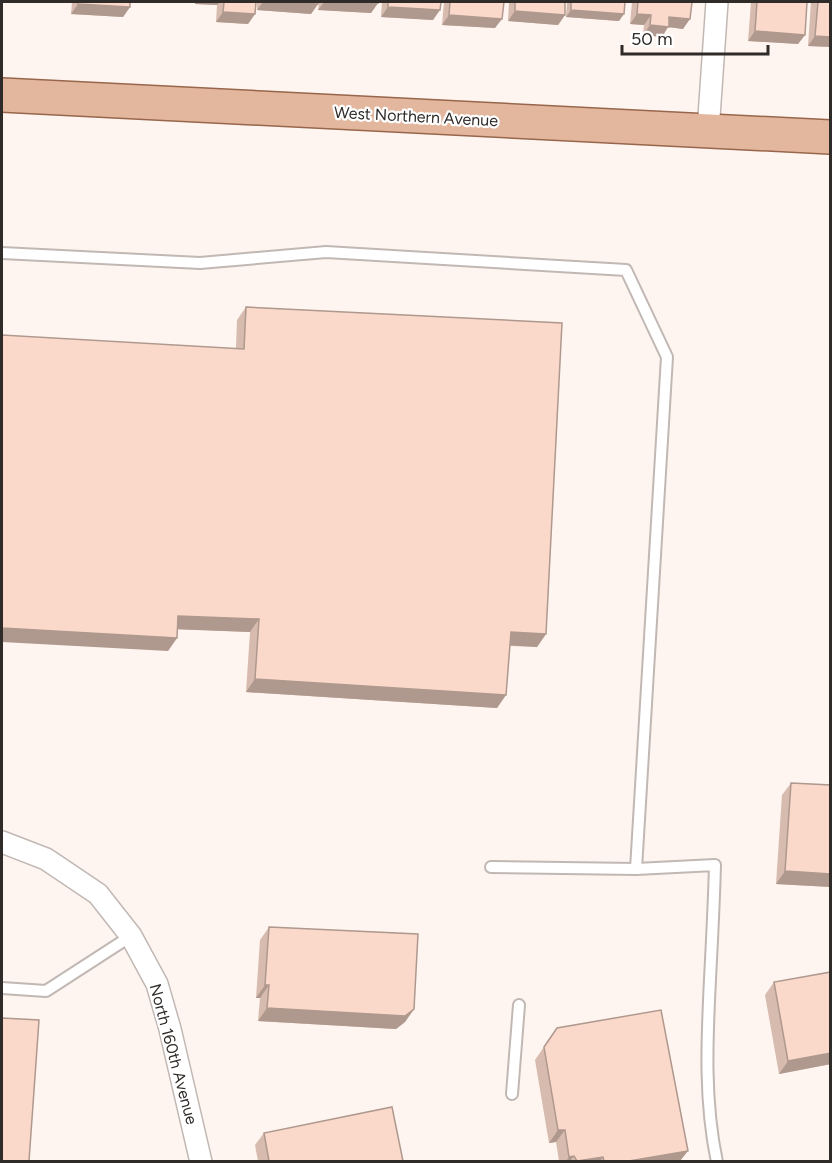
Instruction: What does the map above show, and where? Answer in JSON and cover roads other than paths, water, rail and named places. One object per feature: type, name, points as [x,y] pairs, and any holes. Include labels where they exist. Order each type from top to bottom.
[{"type":"main road","name":"West Northern Avenue","points":[[2,95],[831,137]]},
{"type":"street","points":[[708,131],[717,2]]},
{"type":"street","name":"North 160th Avenue","points":[[2,842],[46,859],[98,894],[132,936],[157,984],[201,1161]]},
{"type":"lane","points":[[2,253],[200,262],[326,252],[626,270],[667,357],[636,869]]},
{"type":"lane","points":[[491,867],[636,869],[715,865],[708,1079],[710,1129],[717,1161]]},
{"type":"lane","points":[[2,988],[46,991],[132,936]]},
{"type":"lane","points":[[512,1094],[519,1005]]}]
